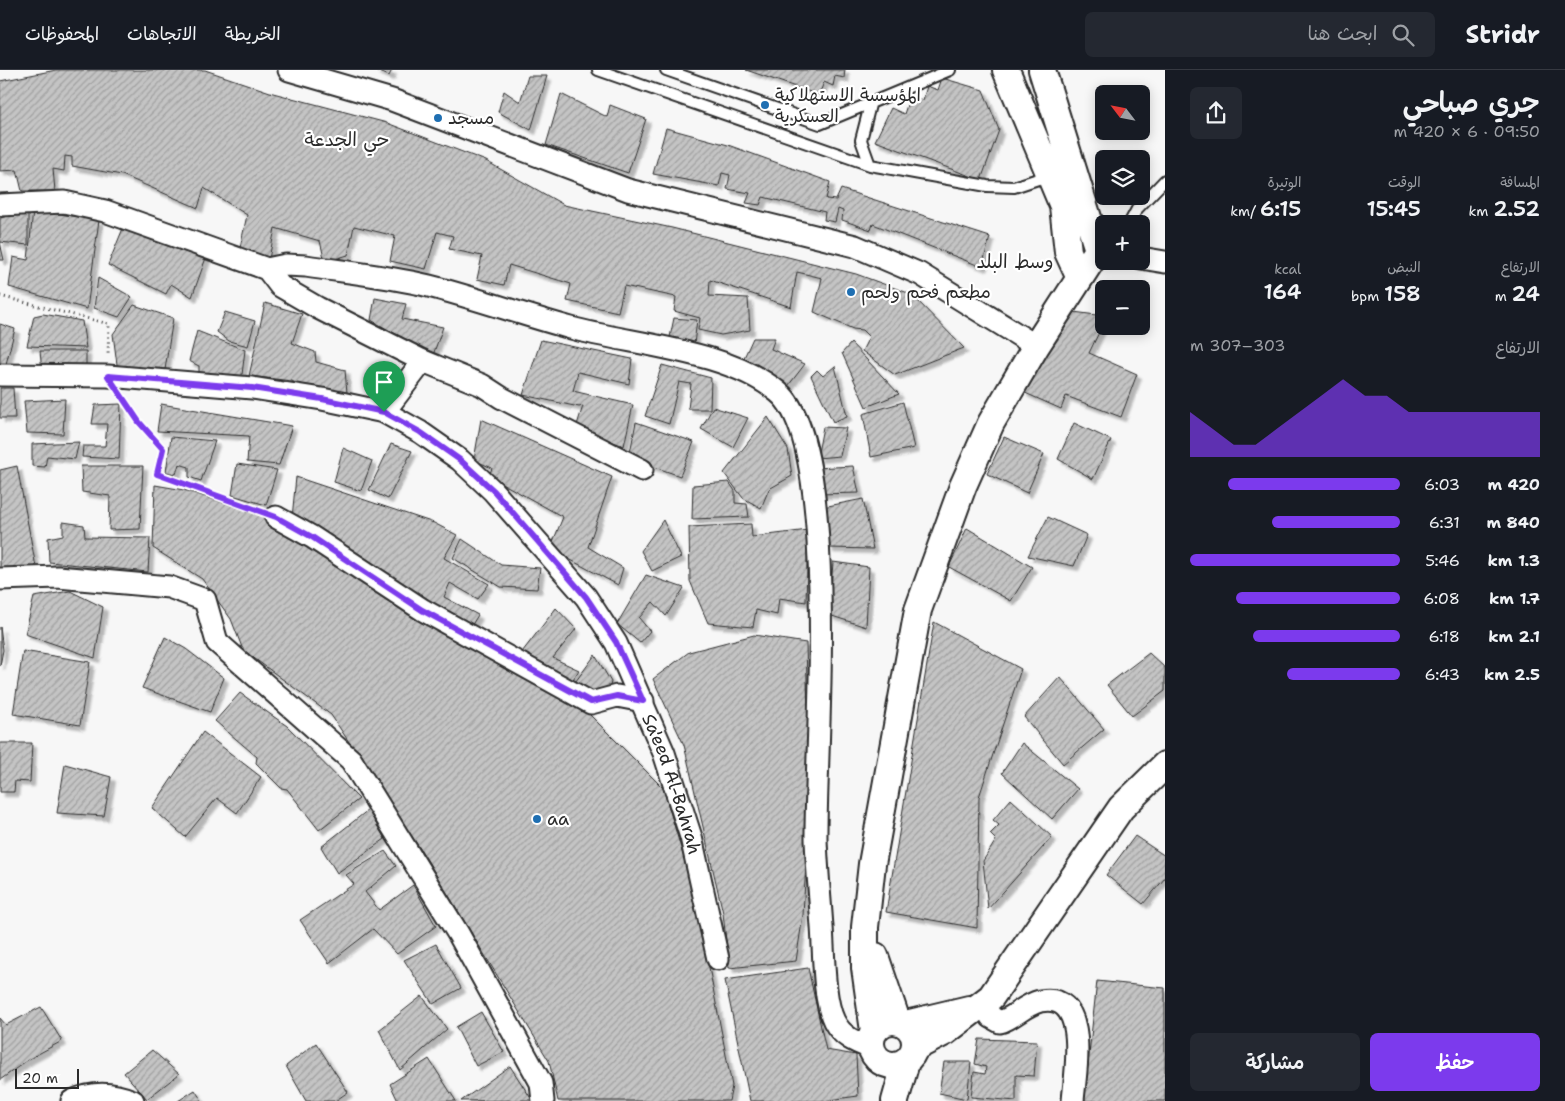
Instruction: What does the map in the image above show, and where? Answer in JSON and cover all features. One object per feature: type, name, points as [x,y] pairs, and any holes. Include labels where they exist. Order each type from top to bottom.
[{"type":"street","points":[[289,70],[392,100],[628,190],[855,246],[920,274],[1036,346]]},
{"type":"street","points":[[1006,70],[1063,206],[1068,252],[1079,276]]},
{"type":"street","points":[[1042,70],[1095,232]]},
{"type":"street","points":[[0,205],[64,202],[104,210],[267,269],[286,265],[306,266],[426,285],[572,328],[684,352],[738,368],[762,380],[786,400],[795,412],[808,454],[818,527],[819,717],[816,839],[826,982],[833,1020],[851,1040],[893,1042],[945,1032],[982,1005],[991,997],[1052,911],[1121,808],[1165,765]]},
{"type":"street","points":[[895,1101],[893,1042],[865,968],[865,927],[876,846],[918,610],[962,486],[991,423],[1079,276],[1095,257]]},
{"type":"street","points":[[1150,260],[1165,262]]},
{"type":"street","points":[[267,269],[280,286],[423,360],[482,385],[502,398],[642,470]]},
{"type":"street","points":[[384,412],[423,360]]},
{"type":"street","name":"Sa'eed Al-Bahrah","points":[[0,375],[108,376],[286,393],[384,412],[420,432],[460,460],[494,491],[586,597],[616,642],[664,753],[690,837],[718,958]]},
{"type":"street","points":[[276,517],[312,537],[422,610],[591,702],[617,696],[643,701]]},
{"type":"street","points":[[0,579],[58,576],[169,587],[205,600],[217,642],[351,760],[459,935],[541,1083],[543,1101]]},
{"type":"street","points":[[982,1005],[990,1017],[1000,1022],[1007,1020],[1031,1004],[1042,1001],[1054,1001],[1070,1012],[1077,1033],[1073,1101]]},
{"type":"street","points":[[883,1101],[893,1042]]},
{"type":"street","points":[[72,1101],[88,1094],[110,1094],[134,1101]]},
{"type":"lane","points":[[598,70],[870,165],[987,186],[1014,188],[1051,175]]},
{"type":"lane","points":[[666,70],[820,124],[870,105],[950,70]]},
{"type":"lane","points":[[870,105],[861,140],[870,165]]},
{"type":"lane","points":[[1134,215],[1137,208],[1165,180]]},
{"type":"path","points":[[0,296],[110,324],[108,376],[139,422],[163,449],[157,474],[276,517]]},
{"type":"building","points":[[56,70],[205,70],[273,93],[387,123],[486,161],[564,205],[672,228],[856,274],[911,294],[964,348],[895,375],[862,351],[869,337],[862,330],[853,329],[814,312],[822,278],[797,272],[791,307],[710,280],[709,296],[748,298],[750,330],[721,335],[698,330],[700,318],[674,311],[676,297],[624,286],[618,312],[567,301],[571,284],[509,265],[504,285],[477,279],[482,256],[449,249],[453,236],[437,232],[426,269],[390,261],[395,236],[354,226],[348,255],[325,262],[320,241],[275,228],[269,259],[239,252],[247,215],[204,188],[198,208],[122,175],[72,166],[72,157],[65,156],[64,171],[53,169],[55,191],[22,191],[17,170],[0,171],[0,81]]},
{"type":"building","points":[[375,70],[392,70],[389,76]]},
{"type":"building","points":[[746,70],[845,70],[844,78],[835,76],[833,86],[824,82],[819,95]]},
{"type":"building","points":[[528,76],[547,76],[531,130],[498,112],[504,91],[520,102]]},
{"type":"building","points":[[942,78],[983,90],[999,130],[981,180],[875,141],[891,108],[904,114],[910,96],[923,100],[927,86],[938,90]]},
{"type":"building","points":[[561,94],[607,117],[610,105],[646,119],[628,173],[546,145]]},
{"type":"building","points":[[666,128],[728,145],[830,182],[826,199],[836,200],[841,189],[990,237],[982,267],[873,224],[871,230],[842,220],[843,211],[838,209],[835,222],[824,220],[825,212],[763,197],[760,205],[746,203],[750,193],[727,189],[730,175],[722,173],[719,186],[653,174]]},
{"type":"building","points":[[33,210],[99,220],[87,309],[9,287],[13,257],[28,260]]},
{"type":"building","points":[[28,211],[28,245],[0,242],[0,218]]},
{"type":"building","points":[[124,226],[207,255],[192,297],[171,284],[166,294],[108,265]]},
{"type":"building","points":[[0,242],[4,260],[0,260]]},
{"type":"building","points":[[98,278],[132,297],[119,317],[94,308]]},
{"type":"building","points":[[375,298],[406,304],[402,319],[443,327],[433,355],[371,320]]},
{"type":"building","points":[[265,303],[302,314],[292,343],[315,352],[316,362],[345,370],[347,393],[306,389],[292,381],[249,376]]},
{"type":"building","points":[[134,305],[173,318],[164,376],[118,372],[113,334]]},
{"type":"building","points":[[1066,311],[1095,315],[1095,335],[1098,335],[1089,353],[1137,374],[1121,417],[1066,396],[1061,409],[1023,392]]},
{"type":"building","points":[[225,312],[255,321],[248,346],[229,341],[217,332]]},
{"type":"building","points":[[43,314],[82,321],[86,348],[27,346],[34,316]]},
{"type":"building","points":[[674,318],[697,320],[694,344],[669,342]]},
{"type":"building","points":[[0,324],[15,329],[5,368],[0,366]]},
{"type":"building","points":[[197,331],[245,350],[241,383],[199,379],[199,366],[189,361]]},
{"type":"building","points":[[753,338],[775,338],[771,349],[805,364],[785,390],[742,362]]},
{"type":"building","points":[[541,340],[632,359],[629,384],[578,372],[573,391],[633,405],[624,446],[576,428],[583,406],[579,407],[523,395]]},
{"type":"building","points":[[851,343],[899,394],[866,407],[842,353]]},
{"type":"building","points":[[40,351],[86,351],[86,373],[42,372]]},
{"type":"building","points":[[662,365],[711,378],[710,409],[688,409],[691,384],[679,382],[669,424],[645,416]]},
{"type":"building","points":[[835,366],[847,416],[833,422],[811,376],[817,370],[823,376]]},
{"type":"building","points":[[0,388],[13,388],[15,418],[0,418]]},
{"type":"building","points":[[65,399],[63,434],[27,433],[24,401]]},
{"type":"building","points":[[903,402],[914,448],[871,457],[863,414]]},
{"type":"building","points":[[121,404],[119,459],[82,457],[83,446],[105,446],[107,424],[92,424],[95,405]]},
{"type":"building","points":[[161,404],[292,426],[279,465],[247,462],[249,436],[157,431]]},
{"type":"building","points":[[713,407],[748,418],[733,447],[701,429]]},
{"type":"building","points":[[768,417],[788,449],[792,476],[769,489],[761,508],[743,498],[724,473]]},
{"type":"building","points":[[481,419],[612,477],[588,547],[623,568],[618,585],[550,549],[563,517],[489,476],[492,468],[474,460]]},
{"type":"building","points":[[636,422],[694,442],[680,476],[629,458]]},
{"type":"building","points":[[1074,423],[1111,440],[1093,479],[1058,459]]},
{"type":"building","points":[[823,427],[846,428],[840,456],[817,458]]},
{"type":"building","points":[[171,437],[215,441],[201,481],[189,477],[189,467],[179,464],[176,474],[166,472]]},
{"type":"building","points":[[1004,437],[1044,454],[1027,493],[987,474]]},
{"type":"building","points":[[79,442],[75,459],[47,456],[45,467],[32,466],[32,444]]},
{"type":"building","points":[[391,444],[412,451],[388,499],[369,490]]},
{"type":"building","points":[[343,448],[372,461],[361,491],[334,482]]},
{"type":"building","points":[[237,464],[277,470],[266,505],[232,495]]},
{"type":"building","points":[[17,466],[36,567],[0,568],[0,470]]},
{"type":"building","points":[[81,466],[143,466],[140,529],[109,530],[110,496],[82,492]]},
{"type":"building","points":[[853,466],[859,493],[818,494],[815,468]]},
{"type":"building","points":[[296,477],[434,523],[457,535],[444,558],[489,584],[478,599],[450,583],[444,597],[478,615],[468,631],[342,548],[317,527],[292,518]]},
{"type":"building","points":[[729,482],[735,491],[735,503],[747,504],[749,517],[692,519],[693,485]]},
{"type":"building","name":"aa","points":[[155,485],[184,490],[272,518],[585,710],[663,788],[695,895],[732,1086],[729,1101],[558,1101],[549,1061],[421,850],[331,715],[243,650],[231,619],[202,579],[153,548]]},
{"type":"building","points":[[863,499],[873,549],[829,548],[823,507]]},
{"type":"building","points":[[1048,517],[1087,535],[1074,566],[1028,556]]},
{"type":"building","points":[[663,520],[681,557],[652,571],[641,551]]},
{"type":"building","points":[[63,522],[84,525],[85,537],[150,538],[148,572],[49,562],[48,538],[63,535]]},
{"type":"building","points":[[751,524],[752,537],[808,530],[806,602],[779,598],[777,615],[756,610],[753,627],[708,623],[690,581],[689,527]]},
{"type":"building","points":[[967,528],[1032,567],[1011,601],[949,567]]},
{"type":"building","points":[[462,539],[501,565],[540,568],[537,589],[501,587],[453,558]]},
{"type":"building","points":[[833,562],[869,567],[866,627],[829,615]]},
{"type":"building","points":[[646,575],[684,588],[666,616],[653,602],[639,618],[650,631],[640,643],[617,624]]},
{"type":"building","points":[[70,591],[103,607],[95,658],[25,634],[34,597]]},
{"type":"building","points":[[556,608],[576,629],[553,658],[579,670],[568,687],[519,656]]},
{"type":"building","points":[[934,622],[1021,669],[979,797],[977,928],[886,912]]},
{"type":"building","points":[[0,627],[3,650],[0,666]]},
{"type":"building","points":[[754,635],[806,643],[810,794],[803,915],[796,961],[729,968],[723,913],[684,745],[653,679],[689,652]]},
{"type":"building","points":[[165,637],[186,649],[224,678],[210,712],[142,688]]},
{"type":"building","points":[[23,651],[90,662],[80,725],[13,714]]},
{"type":"building","points":[[1149,653],[1165,668],[1165,691],[1132,716],[1107,685]]},
{"type":"building","points":[[595,655],[611,682],[608,693],[592,701],[573,685]]},
{"type":"building","points":[[1060,677],[1104,729],[1063,764],[1024,717]]},
{"type":"building","points":[[240,693],[287,726],[359,799],[319,830],[287,789],[281,788],[256,763],[257,757],[215,721]]},
{"type":"building","points":[[203,732],[261,777],[237,813],[217,798],[185,837],[152,808]]},
{"type":"building","points":[[0,743],[32,743],[30,782],[15,781],[14,792],[0,792]]},
{"type":"building","points":[[1022,743],[1078,789],[1052,819],[1002,773]]},
{"type":"building","points":[[65,764],[111,777],[104,816],[57,813]]},
{"type":"building","points":[[1011,799],[1052,837],[988,909],[983,861],[996,840],[990,834],[999,825],[993,820]]},
{"type":"building","points":[[368,810],[385,839],[337,873],[321,847]]},
{"type":"building","points":[[1135,836],[1165,856],[1165,878],[1143,904],[1106,875]]},
{"type":"building","points":[[385,851],[396,866],[365,892],[379,910],[413,885],[436,926],[397,954],[373,929],[329,963],[300,920],[354,884],[346,875]]},
{"type":"building","points":[[436,944],[461,988],[433,1004],[404,960]]},
{"type":"building","points":[[808,968],[826,1050],[856,1055],[858,1096],[822,1101],[750,1101],[725,980]]},
{"type":"building","points":[[1097,981],[1165,988],[1165,1101],[1084,1101]]},
{"type":"building","points":[[422,996],[447,1029],[400,1070],[379,1030]]},
{"type":"building","points":[[41,1007],[62,1041],[29,1059],[0,1080],[0,1018],[6,1025]]},
{"type":"building","points":[[481,1012],[504,1052],[476,1066],[456,1027]]},
{"type":"building","points":[[979,1039],[1037,1041],[1034,1076],[1016,1075],[1016,1101],[971,1097],[974,1072],[985,1074],[986,1067],[975,1064]]},
{"type":"building","points":[[316,1043],[348,1092],[335,1101],[306,1101],[286,1066]]},
{"type":"building","points":[[152,1050],[179,1074],[147,1099],[124,1073]]},
{"type":"building","points":[[429,1059],[456,1101],[398,1101],[390,1084]]},
{"type":"building","points":[[944,1062],[971,1062],[967,1099],[939,1093]]},
{"type":"building","points":[[510,1066],[532,1100],[461,1101]]},
{"type":"building","points":[[195,1090],[202,1101],[178,1101]]},
{"type":"place","name":"المؤسسة الاستهلاكية العسكرية","points":[[765,105]]},
{"type":"place","name":"مسجد","points":[[438,118]]},
{"type":"place","name":"مطعم فحم ولحم","points":[[851,292]]},
{"type":"place","name":"aa","points":[[537,819]]},
{"type":"district","name":"حي الجدعة","points":[[347,139]]},
{"type":"district","name":"وسط البلد","points":[[1015,261]]},
{"type":"route","points":[[108,376],[134,380],[252,388],[322,399],[384,412],[420,432],[460,460],[494,491],[586,597],[616,642],[643,701],[617,696],[591,702],[422,610],[312,537],[276,517],[157,474],[163,449],[139,422],[108,376]]}]
